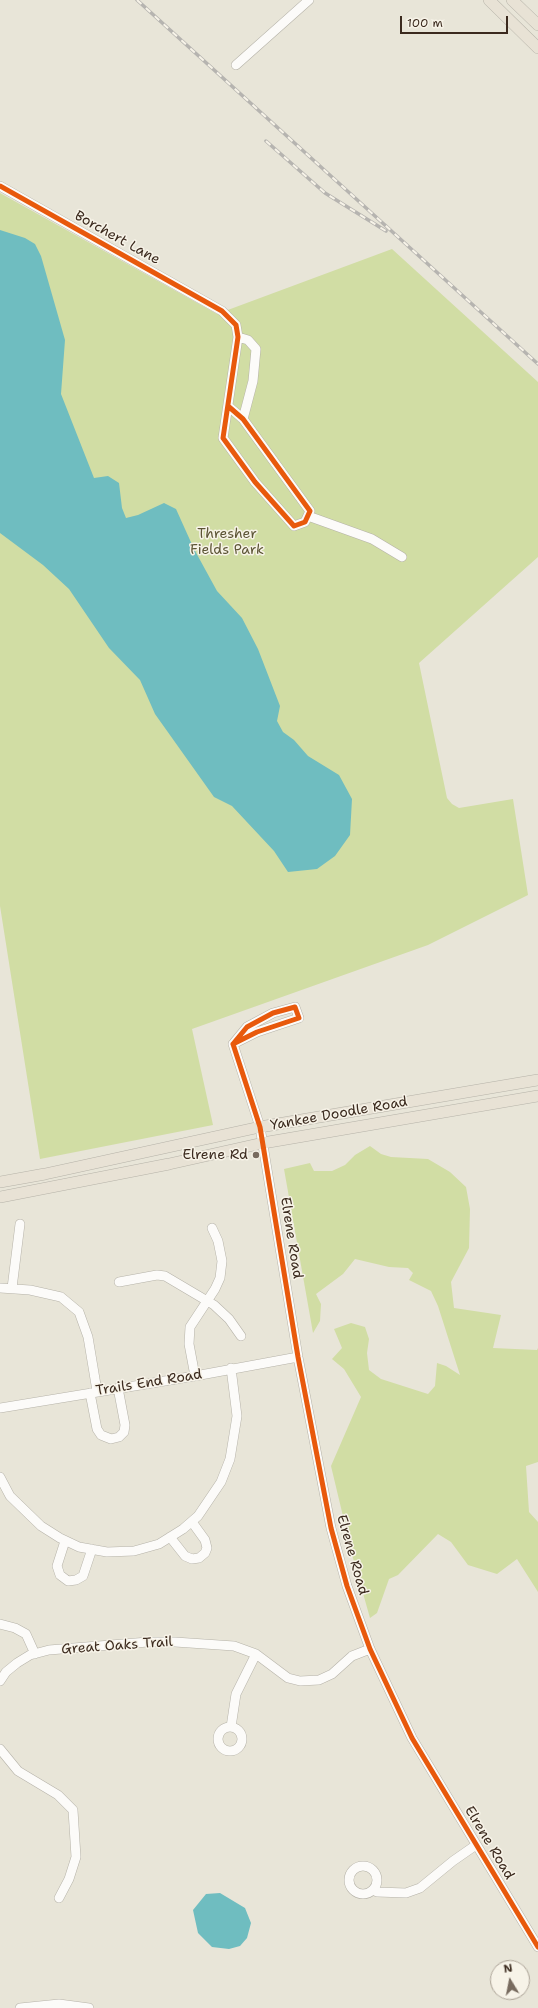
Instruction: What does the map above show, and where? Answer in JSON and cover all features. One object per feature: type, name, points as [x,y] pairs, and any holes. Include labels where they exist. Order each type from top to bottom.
[{"type":"main road","points":[[489,0],[538,48]]},
{"type":"main road","points":[[512,0],[538,25]]},
{"type":"main road","name":"Yankee Doodle Road","points":[[0,1182],[45,1174],[260,1127],[538,1080]]},
{"type":"main road","name":"Yankee Doodle Road","points":[[0,1197],[154,1167],[263,1142],[538,1096]]},
{"type":"main road","points":[[0,1187],[45,1174]]},
{"type":"street","points":[[236,65],[309,0]]},
{"type":"street","name":"Borchert Lane","points":[[0,186],[222,311],[236,325],[238,336]]},
{"type":"street","points":[[228,406],[243,419],[310,511],[305,522],[294,526],[255,482],[223,438],[238,336],[248,340],[256,349],[253,381],[243,419]]},
{"type":"street","points":[[308,516],[372,539],[402,557]]},
{"type":"street","points":[[295,1007],[299,1018],[257,1032],[233,1044],[247,1027],[273,1013],[295,1007]]},
{"type":"street","name":"Elrene Road","points":[[233,1044],[260,1127],[298,1357],[331,1528],[347,1586],[370,1649],[412,1738],[538,1947]]},
{"type":"street","points":[[12,1288],[20,1224]]},
{"type":"street","points":[[196,1376],[189,1344],[190,1327],[215,1289],[220,1278],[222,1261],[218,1241],[212,1228]]},
{"type":"street","points":[[119,1282],[157,1275],[165,1276],[207,1301],[229,1319],[241,1336]]},
{"type":"street","points":[[0,1288],[12,1288],[61,1297],[79,1312],[88,1337],[97,1429],[101,1435],[110,1439],[119,1437],[124,1432],[125,1425],[118,1388]]},
{"type":"street","name":"Trails End Road","points":[[0,1408],[196,1376],[231,1368],[298,1357]]},
{"type":"street","points":[[0,1477],[10,1496],[41,1526],[65,1541],[79,1547],[107,1552],[134,1551],[159,1544],[192,1522],[210,1501],[221,1482],[230,1459],[237,1416],[231,1368]]},
{"type":"street","points":[[170,1537],[185,1556],[192,1559],[199,1558],[205,1553],[207,1548],[205,1540],[192,1522]]},
{"type":"street","points":[[65,1541],[57,1566],[60,1575],[68,1581],[76,1580],[83,1576],[92,1549]]},
{"type":"street","points":[[0,1624],[15,1628],[26,1634],[35,1654]]},
{"type":"street","name":"Great Oaks Trail","points":[[0,1681],[6,1672],[17,1663],[35,1654],[49,1650],[148,1642],[175,1642],[234,1646],[256,1654],[288,1678],[300,1681],[319,1680],[332,1674],[352,1656],[370,1649]]},
{"type":"street","points":[[232,1727],[236,1694],[256,1654]]},
{"type":"street","points":[[0,1749],[18,1770],[58,1795],[73,1810],[76,1857],[69,1879],[58,1898]]},
{"type":"street","points":[[374,1890],[377,1892],[406,1893],[420,1888],[453,1861],[476,1845]]},
{"type":"street","points":[[20,2008],[59,2004],[90,2008]]},
{"type":"green space","name":"Thresher Fields Park","points":[[0,193],[217,314],[392,249],[538,382],[538,557],[419,663],[447,798],[452,804],[459,808],[513,799],[528,895],[428,945],[192,1029],[213,1125],[40,1159],[0,906]]},
{"type":"green space","points":[[370,1146],[381,1154],[391,1157],[428,1159],[450,1172],[466,1187],[470,1209],[469,1248],[451,1282],[454,1308],[501,1315],[493,1348],[537,1350],[538,1348],[538,1462],[526,1466],[529,1512],[538,1522],[538,1592],[517,1559],[497,1574],[468,1565],[451,1542],[438,1534],[398,1575],[389,1579],[377,1613],[370,1618],[353,1558],[331,1466],[361,1397],[344,1369],[332,1359],[342,1348],[334,1329],[351,1323],[365,1327],[369,1339],[367,1353],[369,1370],[381,1379],[428,1394],[435,1386],[437,1363],[446,1366],[460,1375],[438,1306],[431,1291],[409,1280],[413,1273],[408,1268],[389,1267],[355,1259],[343,1274],[316,1294],[321,1304],[320,1321],[313,1333],[284,1169],[310,1163],[314,1171],[332,1171],[345,1165],[355,1155]]},
{"type":"water","points":[[0,230],[25,238],[35,244],[41,256],[65,340],[61,394],[94,478],[108,476],[119,483],[122,508],[126,518],[138,515],[164,503],[176,509],[194,549],[217,591],[242,618],[258,649],[280,706],[277,721],[283,732],[294,740],[308,756],[339,775],[352,799],[350,835],[335,856],[317,869],[288,872],[274,851],[232,806],[214,797],[155,714],[140,680],[109,648],[69,589],[43,565],[0,533]]},
{"type":"water","points":[[220,1893],[245,1908],[251,1923],[247,1938],[240,1946],[229,1949],[212,1947],[198,1933],[193,1910],[206,1894]]},
{"type":"railway","points":[[137,0],[538,364]]},
{"type":"railway","points":[[266,141],[325,193],[386,231]]},
{"type":"cycle path","points":[[0,186],[222,311],[236,325],[238,337],[223,438],[255,482],[294,526],[305,522],[310,511],[243,419],[228,406]]},
{"type":"cycle path","points":[[233,1044],[247,1027],[273,1013],[295,1007],[299,1018],[257,1032],[233,1044],[260,1127],[298,1357],[331,1528],[347,1586],[370,1649],[412,1738],[538,1947]]},
{"type":"place","name":"Elrene Rd","points":[[256,1155]]}]
